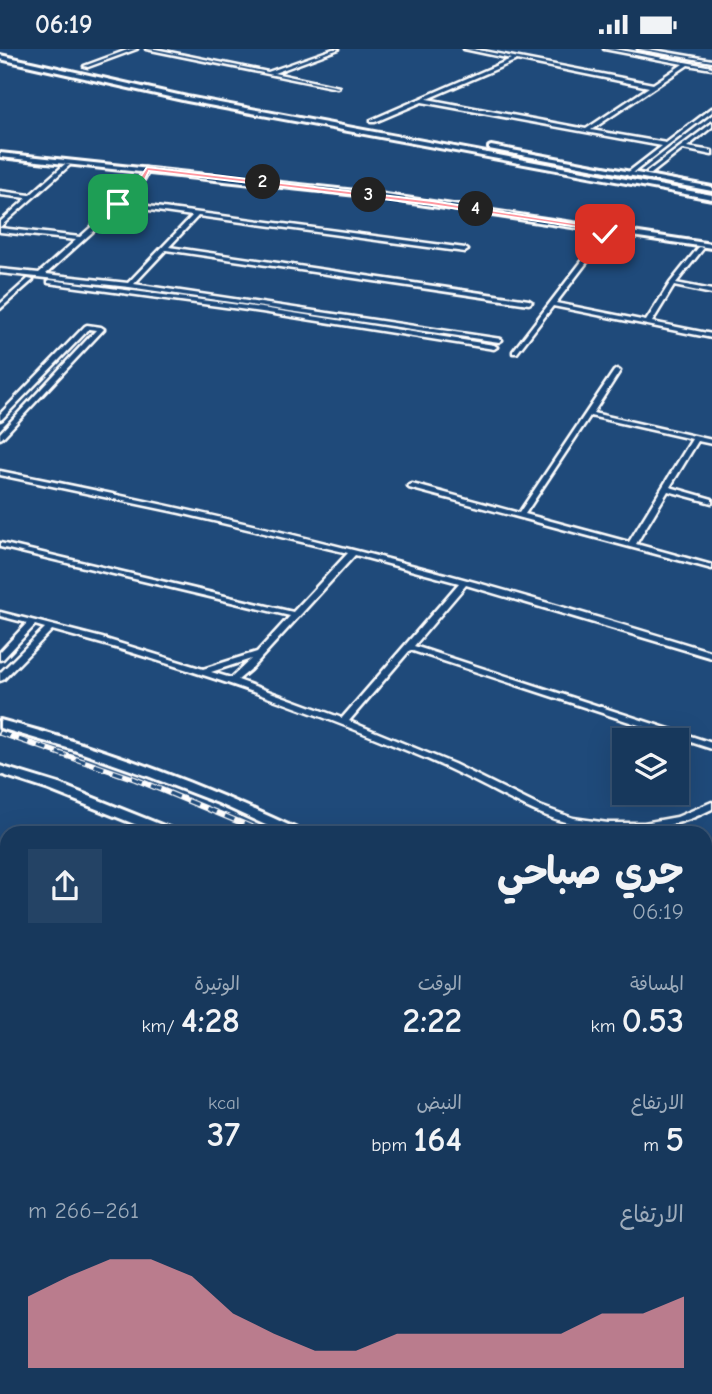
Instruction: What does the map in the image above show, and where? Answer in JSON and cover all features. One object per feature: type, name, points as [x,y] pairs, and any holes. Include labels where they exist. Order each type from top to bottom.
[{"type":"main road","points":[[0,724],[121,760],[230,802],[279,826]]},
{"type":"main road","points":[[0,770],[54,787],[152,826]]},
{"type":"street","points":[[86,66],[135,49]]},
{"type":"street","points":[[148,49],[337,87]]},
{"type":"street","points":[[269,73],[337,49]]},
{"type":"street","points":[[466,49],[653,86]]},
{"type":"street","points":[[606,49],[712,68]]},
{"type":"street","points":[[640,49],[712,61]]},
{"type":"street","points":[[0,50],[160,87],[712,189]]},
{"type":"street","points":[[0,57],[148,91],[712,197]]},
{"type":"street","points":[[373,121],[517,59]]},
{"type":"street","points":[[587,130],[687,64]]},
{"type":"street","points":[[148,91],[160,87]]},
{"type":"street","points":[[165,94],[165,91],[173,89]]},
{"type":"street","points":[[422,100],[667,145]]},
{"type":"street","points":[[629,174],[712,110]]},
{"type":"street","points":[[649,173],[712,125]]},
{"type":"street","points":[[684,148],[712,153]]},
{"type":"street","points":[[0,155],[147,169],[392,198],[611,226],[712,246]]},
{"type":"street","points":[[543,165],[550,159]]},
{"type":"street","points":[[0,228],[67,165]]},
{"type":"street","points":[[41,275],[137,188],[147,169]]},
{"type":"street","points":[[0,193],[31,197]]},
{"type":"street","points":[[118,204],[465,250]]},
{"type":"street","points":[[129,285],[197,214]]},
{"type":"street","points":[[515,352],[611,226]]},
{"type":"street","points":[[0,228],[80,239]]},
{"type":"street","points":[[164,248],[529,302]]},
{"type":"street","points":[[648,323],[672,284],[700,249]]},
{"type":"street","points":[[0,271],[129,285],[499,340]]},
{"type":"street","points":[[0,276],[262,310],[494,347]]},
{"type":"street","points":[[0,307],[30,279]]},
{"type":"street","points":[[672,284],[712,292]]},
{"type":"street","points":[[551,305],[712,336]]},
{"type":"street","points":[[0,418],[87,327],[101,328],[2,434]]},
{"type":"street","points":[[448,339],[454,333]]},
{"type":"street","points":[[521,515],[618,371]]},
{"type":"street","points":[[0,401],[14,403]]},
{"type":"street","points":[[589,414],[712,442]]},
{"type":"street","points":[[632,544],[696,438]]},
{"type":"street","points":[[0,473],[169,508],[353,552],[712,655]]},
{"type":"street","points":[[412,486],[712,566]]},
{"type":"street","points":[[666,488],[712,501]]},
{"type":"street","points":[[0,545],[294,615]]},
{"type":"street","points":[[231,682],[353,552]]},
{"type":"street","points":[[344,722],[464,582]]},
{"type":"street","points":[[0,614],[231,682],[344,722],[472,776],[543,812],[574,821],[615,826]]},
{"type":"street","points":[[0,657],[33,622]]},
{"type":"street","points":[[0,678],[50,627]]},
{"type":"street","points":[[408,647],[712,746]]},
{"type":"street","points":[[201,672],[258,654]]},
{"type":"street","points":[[638,826],[683,818],[712,805]]},
{"type":"railway","points":[[0,733],[135,779],[249,826]]},
{"type":"route","points":[[118,204],[135,191],[147,169],[432,203],[609,229],[605,234]]}]
